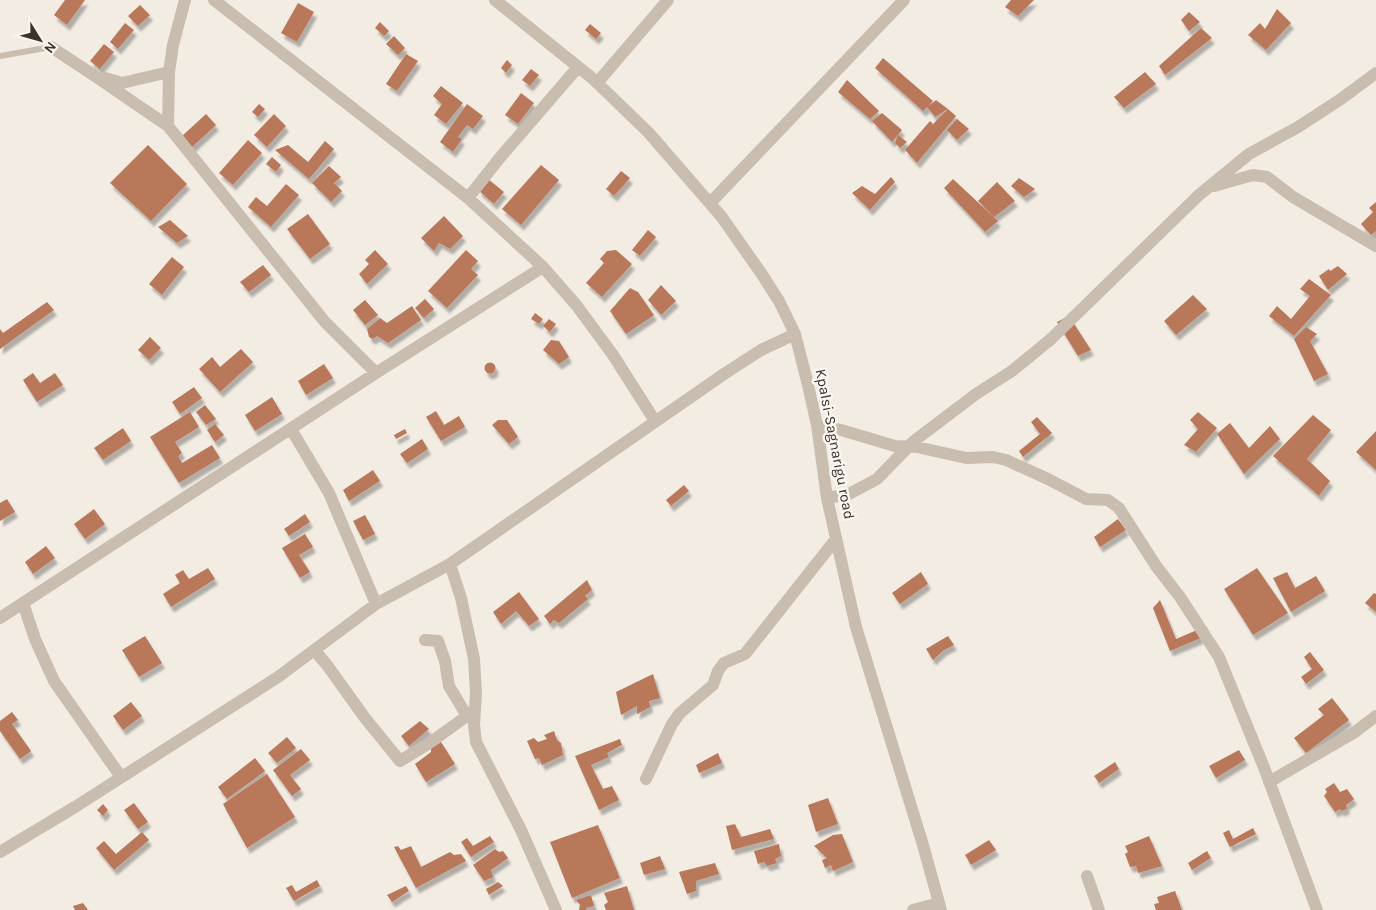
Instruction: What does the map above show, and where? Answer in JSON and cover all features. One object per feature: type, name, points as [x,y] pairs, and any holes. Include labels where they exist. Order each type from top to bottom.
[{"type":"street","points":[[168,126],[168,72],[172,45],[185,0]]},
{"type":"street","points":[[214,0],[468,198],[543,267],[577,306],[613,355],[655,421]]},
{"type":"street","name":"Kpalsi-Sagnarigu road","points":[[495,0],[597,83],[648,132],[710,203],[761,272],[779,301],[795,334],[817,425],[827,498],[856,627],[940,906]]},
{"type":"street","points":[[597,83],[668,0]]},
{"type":"street","points":[[710,203],[904,0]]},
{"type":"street","points":[[51,47],[168,126],[325,322],[376,373]]},
{"type":"street","points":[[468,198],[578,67]]},
{"type":"street","points":[[96,76],[122,83],[168,72]]},
{"type":"street","points":[[827,498],[849,494],[869,484],[883,474],[907,447],[976,394],[1012,371],[1051,339],[1207,188],[1249,154],[1298,127],[1376,72]]},
{"type":"street","points":[[1207,188],[1253,174],[1267,177],[1293,197],[1376,246]]},
{"type":"street","points":[[0,618],[376,373],[543,267]]},
{"type":"street","points":[[0,852],[121,778],[278,677],[376,604],[450,564],[655,421],[761,350],[795,334]]},
{"type":"street","points":[[817,425],[889,444],[966,458],[993,457],[1006,460],[1086,499],[1108,500],[1120,508],[1156,566],[1180,597],[1219,657],[1269,782],[1316,910]]},
{"type":"street","points":[[290,429],[329,493],[376,604]]},
{"type":"street","points":[[646,779],[672,724],[680,713],[713,685],[718,671],[724,663],[745,654],[836,540]]},
{"type":"street","points":[[450,564],[461,598],[474,659],[476,693],[474,725],[476,742],[521,830],[556,910]]},
{"type":"street","points":[[22,603],[35,640],[54,681],[121,778]]},
{"type":"street","points":[[314,650],[328,665],[350,699],[400,761],[467,716],[449,686],[445,661],[438,641],[425,640]]},
{"type":"street","points":[[1269,782],[1356,732],[1376,718]]},
{"type":"street","points":[[1087,876],[1099,910]]},
{"type":"street","points":[[913,910],[940,906]]},
{"type":"lane","points":[[0,56],[51,47]]},
{"type":"building","points":[[65,0],[85,0],[67,25],[54,15]]},
{"type":"building","points":[[1011,0],[1034,0],[1018,16],[1005,7]]},
{"type":"building","points":[[298,3],[314,12],[297,42],[281,33]]},
{"type":"building","points":[[140,5],[150,15],[138,26],[128,16]]},
{"type":"building","points":[[1277,9],[1291,23],[1266,50],[1248,35],[1260,23],[1265,29]]},
{"type":"building","points":[[1189,12],[1200,22],[1189,31],[1181,20]]},
{"type":"building","points":[[380,22],[389,31],[384,36],[375,28]]},
{"type":"building","points":[[125,23],[134,30],[118,49],[110,42]]},
{"type":"building","points":[[590,24],[601,33],[596,39],[585,30]]},
{"type":"building","points":[[1201,28],[1212,38],[1165,75],[1159,66]]},
{"type":"building","points":[[394,36],[405,48],[398,55],[386,44]]},
{"type":"building","points":[[104,44],[114,52],[100,69],[90,61]]},
{"type":"building","points":[[406,54],[418,61],[397,91],[386,84]]},
{"type":"building","points":[[883,58],[933,101],[923,111],[875,68]]},
{"type":"building","points":[[507,60],[512,65],[506,73],[501,68]]},
{"type":"building","points":[[531,69],[539,75],[530,86],[522,80]]},
{"type":"building","points":[[1145,72],[1156,84],[1124,108],[1114,97]]},
{"type":"building","points":[[847,80],[879,111],[870,119],[838,92]]},
{"type":"building","points":[[441,86],[463,103],[446,124],[434,115],[442,104],[433,96]]},
{"type":"building","points":[[521,93],[534,103],[518,124],[505,115]]},
{"type":"building","points":[[936,100],[948,109],[935,117],[927,107]]},
{"type":"building","points":[[259,104],[265,109],[258,117],[252,112]]},
{"type":"building","points":[[467,104],[483,116],[473,129],[467,125],[458,137],[462,139],[453,152],[440,142]]},
{"type":"building","points":[[948,109],[956,116],[917,163],[905,150],[930,121],[933,124]]},
{"type":"building","points":[[882,113],[902,130],[892,142],[872,121]]},
{"type":"building","points":[[206,114],[216,125],[191,148],[181,137]]},
{"type":"building","points":[[274,114],[286,126],[267,147],[254,135]]},
{"type":"building","points":[[957,119],[969,129],[957,140],[947,130]]},
{"type":"building","points":[[898,135],[907,142],[900,148],[895,143]]},
{"type":"building","points":[[248,140],[262,153],[233,185],[219,173]]},
{"type":"building","points":[[325,141],[334,149],[309,179],[275,150],[288,145],[308,162]]},
{"type":"building","points":[[148,145],[187,184],[151,221],[110,183]]},
{"type":"building","points":[[272,157],[281,165],[276,172],[266,164]]},
{"type":"building","points":[[541,165],[559,180],[521,225],[502,209]]},
{"type":"building","points":[[329,166],[341,177],[334,183],[342,191],[331,202],[312,183]]},
{"type":"building","points":[[621,171],[630,178],[614,196],[606,189]]},
{"type":"building","points":[[891,177],[895,182],[870,210],[852,193],[862,186],[875,194]]},
{"type":"building","points":[[1019,178],[1035,189],[1024,197],[1011,186]]},
{"type":"building","points":[[488,179],[504,192],[494,204],[478,190]]},
{"type":"building","points":[[953,179],[998,221],[985,232],[944,188]]},
{"type":"building","points":[[997,182],[1015,201],[994,217],[978,201]]},
{"type":"building","points":[[286,184],[299,195],[271,227],[248,207],[256,197],[267,206]]},
{"type":"building","points":[[1376,202],[1376,231],[1371,235],[1361,224],[1373,212],[1369,208]]},
{"type":"building","points":[[308,214],[330,244],[310,259],[287,229]]},
{"type":"building","points":[[444,216],[463,236],[450,249],[439,243],[434,251],[421,238]]},
{"type":"building","points":[[170,220],[188,236],[177,243],[158,227]]},
{"type":"building","points":[[648,230],[656,237],[640,256],[632,250]]},
{"type":"building","points":[[375,250],[388,264],[367,284],[359,274],[369,264],[365,260]]},
{"type":"building","points":[[466,250],[478,261],[471,269],[478,275],[447,308],[428,291]]},
{"type":"building","points":[[616,250],[632,264],[602,297],[586,283],[604,263],[600,259],[607,251]]},
{"type":"building","points":[[172,257],[184,267],[162,295],[149,284]]},
{"type":"building","points":[[263,265],[271,275],[249,292],[240,282]]},
{"type":"building","points":[[1338,266],[1347,274],[1328,290],[1319,276],[1329,269],[1330,271]]},
{"type":"building","points":[[1309,279],[1331,295],[1294,336],[1269,316],[1277,306],[1291,319],[1310,296],[1300,289]]},
{"type":"building","points":[[661,285],[676,301],[661,315],[648,300]]},
{"type":"building","points":[[630,288],[638,292],[654,315],[626,334],[610,311]]},
{"type":"building","points":[[1193,295],[1207,309],[1176,335],[1164,321]]},
{"type":"building","points":[[425,299],[434,309],[424,318],[415,308]]},
{"type":"building","points":[[365,300],[378,315],[365,325],[353,310]]},
{"type":"building","points":[[47,302],[54,310],[0,349],[0,329],[3,333]]},
{"type":"building","points":[[412,306],[421,320],[388,343],[377,336],[373,339],[369,337],[367,329],[380,318],[387,323]]},
{"type":"building","points":[[535,313],[543,319],[539,324],[531,319]]},
{"type":"building","points":[[1069,316],[1091,350],[1078,356],[1057,322]]},
{"type":"building","points":[[549,319],[556,324],[550,332],[543,326]]},
{"type":"building","points":[[1306,327],[1317,334],[1310,341],[1328,374],[1314,381],[1294,339]]},
{"type":"building","points":[[150,337],[161,348],[149,360],[138,350]]},
{"type":"building","points":[[551,340],[559,341],[569,357],[559,364],[543,350]]},
{"type":"building","points":[[241,349],[253,362],[220,392],[199,369],[212,357],[220,367]]},
{"type":"building","points":[[488,363],[492,363],[495,368],[494,372],[488,373],[485,370],[485,366]]},
{"type":"building","points":[[324,364],[333,378],[306,395],[298,381]]},
{"type":"building","points":[[33,373],[40,383],[55,373],[63,385],[37,402],[23,380]]},
{"type":"building","points":[[194,387],[202,398],[180,414],[172,402]]},
{"type":"building","points":[[272,397],[282,414],[255,431],[245,415]]},
{"type":"building","points":[[205,405],[216,419],[206,425],[196,412]]},
{"type":"building","points":[[436,411],[444,425],[459,416],[465,427],[441,441],[426,417]]},
{"type":"building","points":[[190,412],[199,427],[175,442],[182,453],[178,456],[182,463],[212,445],[220,458],[179,483],[150,437]]},
{"type":"building","points":[[1198,412],[1217,428],[1196,452],[1184,445],[1198,429],[1190,420]]},
{"type":"building","points":[[1313,415],[1331,430],[1307,459],[1330,481],[1319,496],[1273,456]]},
{"type":"building","points":[[1037,417],[1052,433],[1023,457],[1019,451],[1040,434],[1031,422]]},
{"type":"building","points":[[498,420],[507,420],[518,437],[509,444],[492,425]]},
{"type":"building","points":[[1230,423],[1249,448],[1270,426],[1280,439],[1244,474],[1217,434]]},
{"type":"building","points":[[215,424],[224,435],[215,442],[207,430]]},
{"type":"building","points":[[123,428],[131,441],[103,460],[94,448]]},
{"type":"building","points":[[405,429],[407,433],[396,439],[394,435]]},
{"type":"building","points":[[1376,431],[1376,470],[1356,452]]},
{"type":"building","points":[[422,439],[428,449],[407,463],[400,454]]},
{"type":"building","points":[[373,470],[380,481],[349,501],[343,490]]},
{"type":"building","points":[[684,485],[689,491],[671,506],[666,500]]},
{"type":"building","points":[[7,499],[15,512],[0,521],[0,503]]},
{"type":"building","points":[[94,509],[105,524],[85,539],[74,524]]},
{"type":"building","points":[[305,514],[310,522],[289,536],[284,529]]},
{"type":"building","points":[[365,515],[375,534],[363,540],[353,521]]},
{"type":"building","points":[[1118,519],[1126,530],[1100,547],[1094,537]]},
{"type":"building","points":[[305,534],[313,547],[299,555],[310,572],[300,578],[282,548]]},
{"type":"building","points":[[46,546],[55,558],[33,574],[25,562]]},
{"type":"building","points":[[208,568],[215,579],[171,607],[163,594],[180,583],[175,575],[183,570],[189,579]]},
{"type":"building","points":[[1257,568],[1288,613],[1253,635],[1224,589]]},
{"type":"building","points":[[921,572],[928,584],[900,604],[892,593]]},
{"type":"building","points":[[1287,572],[1295,588],[1316,576],[1325,591],[1291,612],[1273,578]]},
{"type":"building","points":[[587,580],[592,590],[585,596],[588,599],[559,623],[554,620],[550,624],[544,616]]},
{"type":"building","points":[[519,592],[539,619],[529,626],[516,611],[501,624],[493,612]]},
{"type":"building","points":[[1374,593],[1376,594],[1376,612],[1365,603]]},
{"type":"building","points":[[1160,600],[1176,639],[1197,630],[1201,638],[1170,651],[1153,608]]},
{"type":"building","points":[[145,636],[162,663],[139,677],[122,650]]},
{"type":"building","points":[[948,636],[954,645],[944,650],[933,660],[926,649]]},
{"type":"building","points":[[1310,652],[1324,670],[1306,684],[1301,677],[1312,669],[1304,657]]},
{"type":"building","points":[[653,674],[660,698],[649,701],[650,707],[637,714],[637,706],[621,715],[616,692]]},
{"type":"building","points":[[1332,698],[1349,720],[1306,753],[1294,738],[1324,715],[1318,709]]},
{"type":"building","points":[[131,702],[142,716],[123,730],[113,716]]},
{"type":"building","points":[[12,712],[18,720],[12,724],[31,751],[20,759],[0,731],[0,721]]},
{"type":"building","points":[[420,721],[429,729],[409,746],[401,736]]},
{"type":"building","points":[[554,731],[557,740],[561,743],[563,755],[542,765],[539,758],[535,759],[527,741],[534,738],[538,742],[547,739],[544,735]]},
{"type":"building","points":[[287,737],[296,748],[277,763],[268,753]]},
{"type":"building","points":[[620,739],[622,745],[607,753],[609,757],[591,765],[603,789],[612,786],[619,800],[599,810],[575,756]]},
{"type":"building","points":[[441,742],[455,764],[426,782],[415,764],[431,752],[431,748]]},
{"type":"building","points":[[301,749],[310,760],[290,775],[301,789],[292,796],[273,770]]},
{"type":"building","points":[[1239,750],[1245,760],[1216,778],[1209,766]]},
{"type":"building","points":[[718,753],[722,763],[699,773],[696,765]]},
{"type":"building","points":[[255,758],[265,771],[227,799],[218,787]]},
{"type":"building","points":[[1115,762],[1119,769],[1099,783],[1094,776]]},
{"type":"building","points":[[267,774],[295,817],[247,848],[223,804]]},
{"type":"building","points":[[1334,783],[1340,792],[1347,789],[1354,799],[1346,805],[1347,809],[1341,811],[1340,809],[1335,812],[1324,796],[1327,792],[1325,789]]},
{"type":"building","points":[[828,798],[838,824],[816,832],[808,805]]},
{"type":"building","points":[[134,803],[148,822],[138,829],[124,810]]},
{"type":"building","points":[[103,804],[108,810],[103,816],[97,810]]},
{"type":"building","points":[[735,824],[741,837],[770,829],[774,839],[732,850],[726,826]]},
{"type":"building","points":[[598,825],[620,878],[572,898],[550,842]]},
{"type":"building","points":[[1253,828],[1256,834],[1230,847],[1223,833],[1229,830],[1233,839]]},
{"type":"building","points":[[142,832],[149,840],[114,870],[96,848],[104,841],[116,854]]},
{"type":"building","points":[[842,834],[853,862],[833,871],[831,865],[825,868],[822,860],[827,858],[814,846],[833,835]]},
{"type":"building","points":[[490,836],[494,842],[471,857],[461,842],[467,838],[473,846]]},
{"type":"building","points":[[1149,836],[1162,866],[1138,873],[1136,866],[1130,867],[1125,854],[1128,852],[1125,846]]},
{"type":"building","points":[[989,840],[996,850],[971,865],[965,855]]},
{"type":"building","points":[[779,844],[781,856],[775,859],[777,863],[767,866],[764,862],[758,864],[754,851]]},
{"type":"building","points":[[398,846],[401,850],[411,846],[421,867],[450,852],[454,855],[461,854],[466,861],[416,888],[394,847]]},
{"type":"building","points":[[495,849],[499,852],[503,851],[508,858],[491,870],[493,877],[484,881],[473,865]]},
{"type":"building","points":[[1207,851],[1211,858],[1192,870],[1188,863]]},
{"type":"building","points":[[660,856],[665,869],[644,875],[640,863]]},
{"type":"building","points":[[715,863],[719,874],[696,881],[696,891],[687,894],[679,872]]},
{"type":"building","points":[[317,880],[320,886],[294,901],[286,888],[292,885],[296,892]]},
{"type":"building","points":[[498,882],[503,886],[489,895],[486,889]]},
{"type":"building","points":[[406,886],[409,891],[392,902],[387,895]]},
{"type":"building","points":[[627,886],[634,910],[606,910],[604,905],[608,902],[604,893]]},
{"type":"building","points":[[1175,891],[1182,910],[1156,910],[1154,904],[1159,903],[1157,897]]},
{"type":"building","points":[[591,895],[594,906],[586,908],[586,910],[579,910],[580,905],[576,900]]},
{"type":"building","points":[[83,903],[88,910],[75,910],[73,906]]}]
